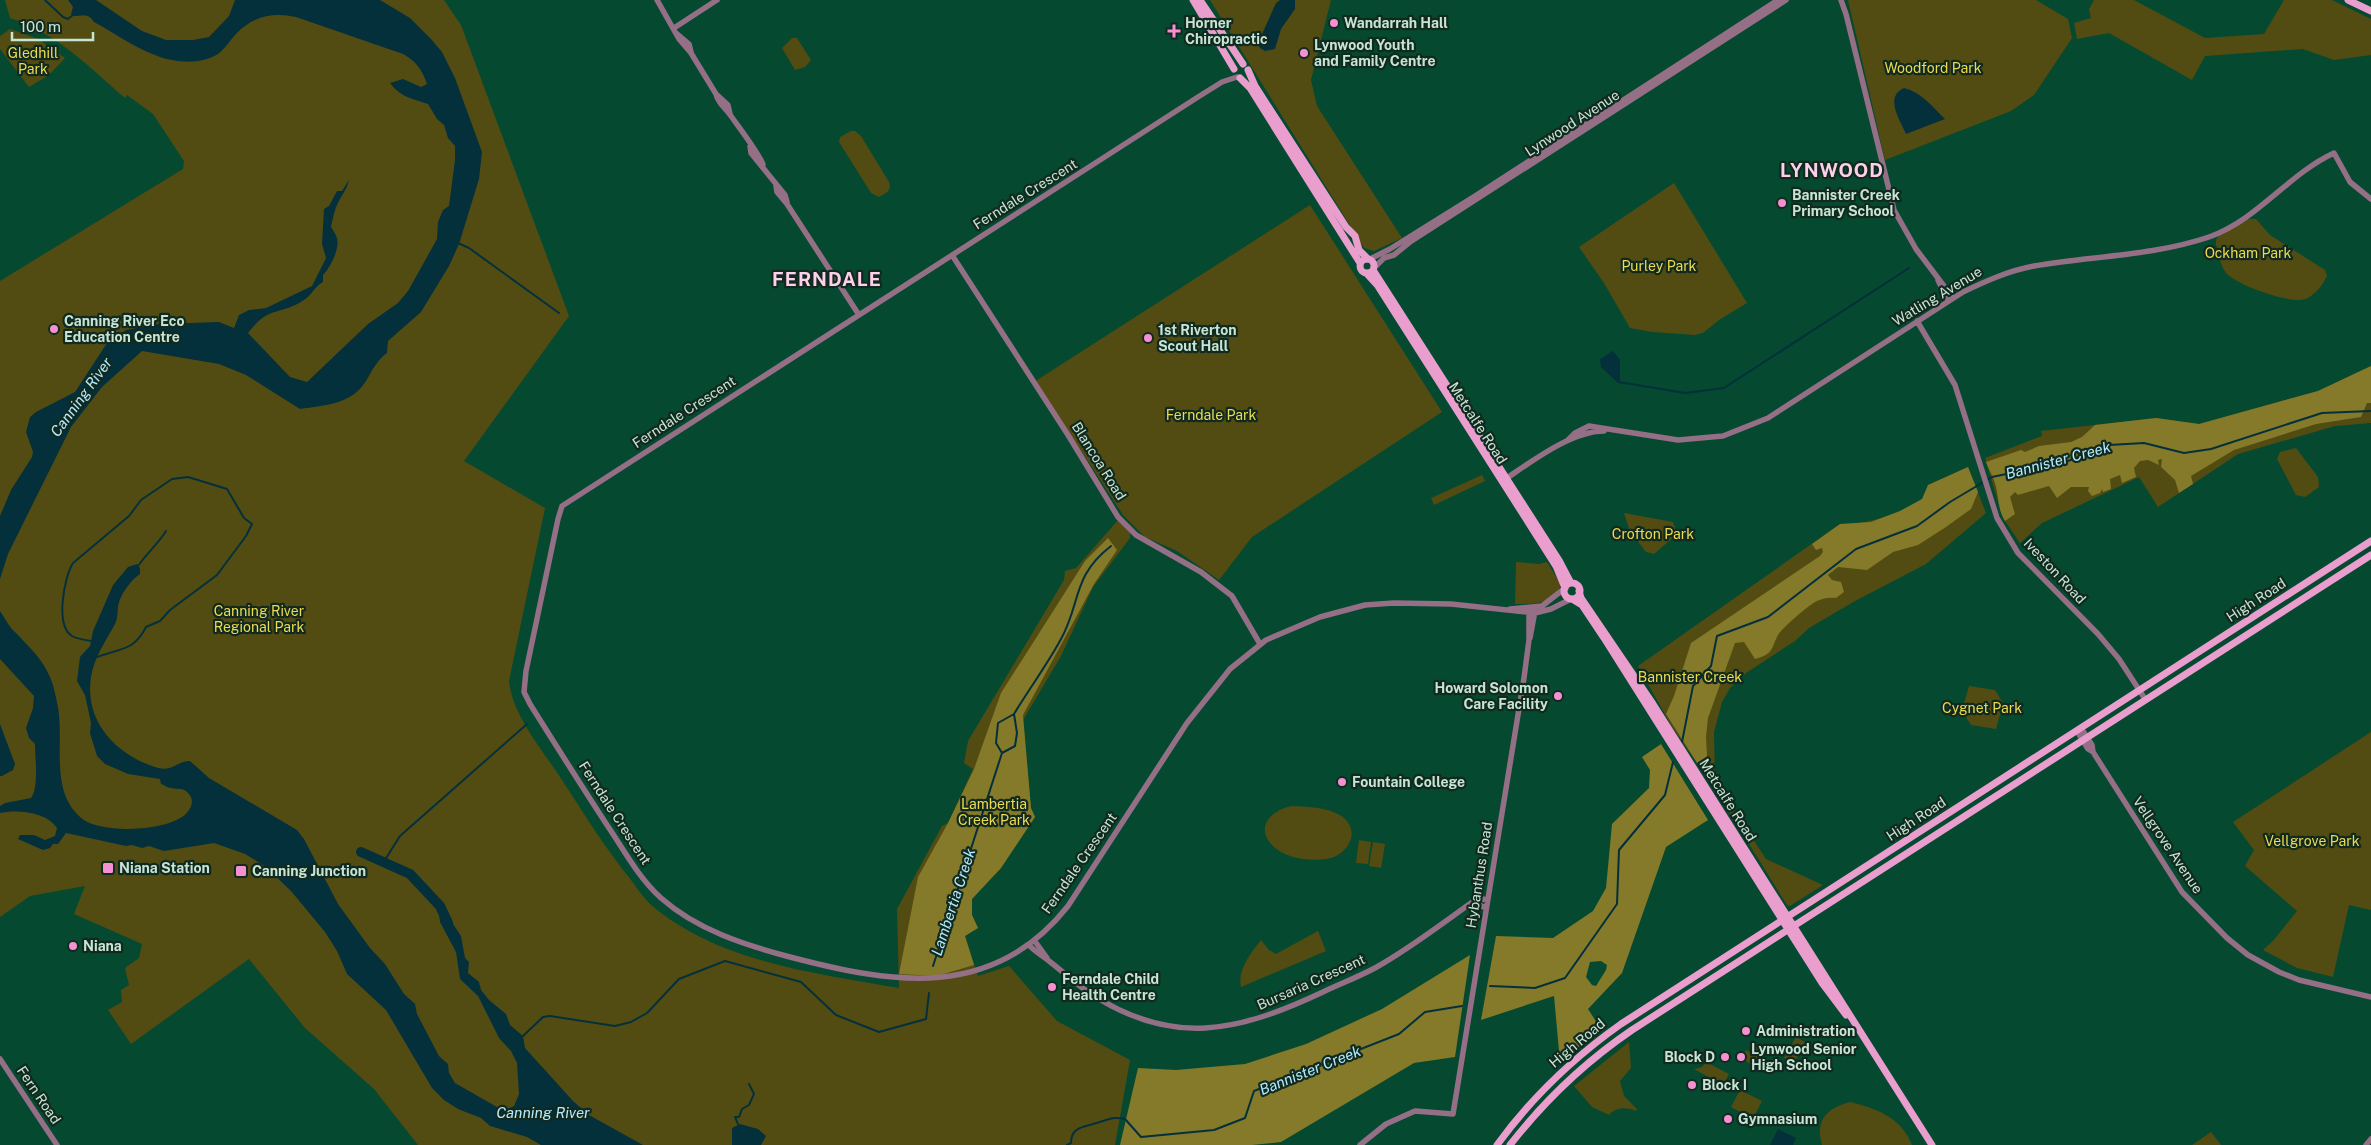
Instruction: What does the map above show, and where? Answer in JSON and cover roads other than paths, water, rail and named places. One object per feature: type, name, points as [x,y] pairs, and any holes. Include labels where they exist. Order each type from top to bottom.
[{"type":"main road","name":"Metcalfe Road","points":[[1193,0],[1236,73],[1250,88],[1273,120],[1346,228],[1355,236],[1359,250],[1373,262],[1371,271],[1378,286],[1504,480],[1560,562],[1571,583],[1577,585],[1581,598],[1609,635],[1785,919]]},
{"type":"main road","name":"Metcalfe Road","points":[[1200,0],[1245,67],[1273,120],[1360,263],[1360,270],[1371,271]]},
{"type":"main road","points":[[2348,0],[2371,11]]},
{"type":"main road","points":[[1238,65],[1245,67],[1246,75],[1236,73],[1238,65]]},
{"type":"main road","points":[[1360,263],[1369,259]]},
{"type":"main road","name":"Metcalfe Road","points":[[1504,480],[1560,573],[1565,595],[1582,605],[1932,1145]]},
{"type":"main road","name":"High Road","points":[[1496,1145],[1539,1093],[1589,1047],[1621,1024],[2371,541]]},
{"type":"main road","name":"High Road","points":[[1510,1145],[1546,1101],[1608,1046],[2371,555]]},
{"type":"main road","points":[[1564,589],[1571,583]]},
{"type":"main road","points":[[1571,599],[1578,596],[1579,591]]},
{"type":"street","points":[[657,0],[676,30],[679,39],[691,54],[716,94],[717,100],[730,115],[750,145],[751,153],[762,165],[776,186],[777,192],[787,204],[860,315]]},
{"type":"street","points":[[676,30],[718,0]]},
{"type":"street","name":"Lynwood Avenue","points":[[1369,259],[1390,250],[1778,0]]},
{"type":"street","name":"Lynwood Avenue","points":[[1371,271],[1384,258],[1394,255],[1410,242],[1786,0]]},
{"type":"street","points":[[1840,0],[1846,14],[1894,210],[1902,226],[1950,300]]},
{"type":"street","name":"Ferndale Crescent","points":[[1236,73],[562,506],[526,671],[524,692],[530,704],[631,862],[661,898],[699,924],[741,943],[853,972],[914,980],[950,977],[986,967],[1010,957],[1029,945],[1068,906],[1198,707],[1230,669],[1260,644],[1298,624],[1365,605],[1416,603],[1532,610],[1551,609],[1571,599]]},
{"type":"street","name":"Watling Avenue","points":[[1504,480],[1568,440],[1590,430],[1611,430],[1678,440],[1723,436],[1768,418],[1915,322],[1992,277],[2032,266],[2178,246],[2210,236],[2256,212],[2313,163],[2334,153],[2350,182],[2371,199]]},
{"type":"street","name":"Blancoa Road","points":[[952,255],[1068,435],[1118,517],[1136,535],[1201,572],[1232,596],[1260,644]]},
{"type":"street","name":"Iveston Road","points":[[1915,322],[1955,385],[1997,518],[2018,554],[2098,634],[2140,690],[2145,700]]},
{"type":"street","name":"Ferndale Crescent","points":[[1532,610],[1548,603],[1564,589]]},
{"type":"street","name":"Hybanthus Road","points":[[1360,1145],[1386,1124],[1414,1111],[1453,1114],[1529,640],[1532,610]]},
{"type":"street","name":"Vellgrove Avenue","points":[[2079,730],[2092,745],[2093,752],[2182,892],[2227,938],[2264,964],[2292,978],[2371,996]]},
{"type":"street","name":"Bursaria Crescent","points":[[1029,945],[1034,951],[1095,997],[1147,1021],[1198,1028],[1223,1027],[1268,1017],[1375,968],[1466,908],[1478,898],[1488,900]]},
{"type":"street","points":[[1466,908],[1477,904],[1486,908]]},
{"type":"street","name":"Bursaria Crescent","points":[[1034,940],[1048,960]]},
{"type":"street","name":"Fern Road","points":[[0,1059],[57,1145]]},
{"type":"street","points":[[2366,1145],[2371,1139]]},
{"type":"water","points":[[68,0],[96,0],[142,31],[166,40],[193,40],[209,37],[229,16],[235,0],[380,0],[410,18],[442,52],[455,78],[482,152],[479,179],[459,244],[449,266],[421,312],[388,341],[387,353],[378,362],[360,389],[353,395],[328,405],[300,409],[246,375],[219,364],[142,351],[102,387],[71,427],[8,554],[0,579],[0,516],[11,490],[32,457],[33,452],[26,432],[30,417],[75,392],[107,343],[126,330],[158,324],[219,322],[234,328],[239,315],[249,310],[266,308],[312,286],[326,258],[322,244],[324,209],[329,206],[337,191],[342,191],[349,180],[333,216],[331,227],[338,242],[336,253],[329,268],[323,275],[323,282],[309,296],[296,305],[262,318],[248,333],[290,377],[307,382],[368,324],[398,303],[408,291],[437,239],[438,222],[443,210],[449,206],[455,160],[455,146],[448,138],[444,125],[437,119],[428,104],[402,94],[390,83],[403,79],[421,87],[427,84],[418,67],[403,54],[296,17],[271,15],[249,23],[236,34],[221,52],[211,58],[187,62],[170,60],[139,48],[94,22],[88,16],[74,16],[71,14],[73,7]]},
{"type":"water","points":[[1280,0],[1295,0],[1295,9],[1281,29],[1275,49],[1265,51],[1260,48],[1258,43],[1276,3]]},
{"type":"water","points":[[1904,88],[1921,96],[1945,119],[1906,134],[1897,116],[1894,103],[1898,92]]},
{"type":"water","points":[[1613,351],[1620,360],[1620,380],[1618,383],[1601,367],[1600,359]]},
{"type":"water","name":"Canning River","points":[[137,564],[140,568],[140,574],[129,585],[120,599],[116,621],[92,670],[90,694],[93,709],[107,735],[117,746],[130,755],[143,763],[158,768],[168,768],[190,761],[209,778],[297,830],[304,839],[338,904],[370,948],[385,964],[404,994],[415,1004],[417,1014],[439,1056],[448,1064],[449,1073],[455,1083],[504,1111],[514,1106],[519,1094],[517,1063],[511,1051],[499,1038],[478,996],[460,979],[456,952],[440,922],[439,914],[443,911],[461,936],[465,958],[469,962],[468,973],[479,982],[481,990],[489,1000],[506,1014],[510,1025],[523,1036],[525,1048],[573,1101],[589,1115],[643,1145],[541,1145],[527,1137],[490,1126],[481,1118],[458,1109],[444,1100],[432,1088],[386,1010],[347,974],[337,951],[325,932],[291,891],[266,867],[245,854],[214,843],[164,851],[149,846],[142,848],[132,845],[126,846],[66,833],[58,844],[53,844],[50,848],[43,850],[18,839],[20,835],[34,835],[45,840],[55,836],[57,828],[46,818],[39,815],[15,811],[0,813],[0,806],[5,803],[31,798],[35,787],[36,772],[35,744],[29,738],[26,728],[33,708],[34,696],[0,659],[0,611],[11,628],[42,662],[54,688],[59,717],[62,781],[65,796],[73,809],[84,820],[93,824],[122,829],[139,829],[170,823],[182,817],[190,808],[192,799],[186,791],[167,787],[161,784],[160,779],[128,774],[105,764],[97,756],[90,733],[91,723],[85,695],[77,681],[80,657],[90,646],[93,631],[113,585],[128,567]]},
{"type":"water","points":[[0,724],[15,764],[13,770],[2,776],[0,776]]},
{"type":"water","points":[[740,1124],[758,1129],[766,1136],[761,1145],[732,1145],[732,1128]]},
{"type":"water","points":[[1778,1129],[1796,1138],[1793,1145],[1770,1145]]},
{"type":"waterway","points":[[45,0],[63,17],[68,19],[74,14]]},
{"type":"waterway","points":[[458,243],[469,248],[559,313]]},
{"type":"waterway","points":[[1619,382],[1685,393],[1724,388],[1909,268]]},
{"type":"waterway","name":"Bannister Creek","points":[[1682,742],[1693,686],[1711,666],[1717,636],[1768,617],[1856,549],[1917,526],[1950,502],[1992,477],[2068,461],[2109,445],[2144,443],[2184,453],[2211,449],[2322,413],[2371,411]]},
{"type":"waterway","points":[[91,641],[72,636],[67,631],[64,622],[62,612],[64,590],[73,563],[129,516],[141,500],[172,479],[188,477],[227,489],[244,518],[252,524],[246,536],[217,575],[170,610],[160,621],[146,627],[132,645],[97,657]]},
{"type":"waterway","points":[[138,566],[166,531]]},
{"type":"waterway","points":[[1002,753],[1015,746],[1017,733],[1014,714],[1061,639],[1072,614],[1083,579],[1098,557],[1111,546]]},
{"type":"waterway","points":[[1002,753],[996,743],[998,723],[1014,714]]},
{"type":"waterway","points":[[383,863],[400,836],[527,724]]},
{"type":"waterway","name":"Lambertia Creek","points":[[933,966],[1002,753]]},
{"type":"waterway","name":"Bannister Creek","points":[[1490,986],[1535,988],[1565,978],[1617,904],[1619,850],[1665,795],[1673,762]]},
{"type":"waterway","points":[[361,852],[410,874],[440,906],[448,923]]},
{"type":"waterway","name":"Lambertia Creek","points":[[523,1036],[543,1017],[550,1016],[615,1026],[631,1022],[647,1013],[679,979],[725,961],[801,982],[836,1015],[879,1032],[926,1019],[929,993]]},
{"type":"waterway","name":"Bannister Creek","points":[[1067,1145],[1071,1143],[1071,1138],[1078,1129],[1112,1118],[1125,1119],[1141,1137],[1214,1130],[1245,1118],[1254,1091],[1399,1034],[1425,1012],[1462,1006]]},
{"type":"waterway","points":[[738,1124],[735,1117],[739,1117],[742,1109],[749,1105],[754,1094],[749,1084]]},
{"type":"place","name":"Wandarrah Hall","points":[[1334,23]]},
{"type":"place","name":"Horner Chiropractic","points":[[1174,31]]},
{"type":"place","name":"Lynwood Youth and Family Centre","points":[[1304,53]]},
{"type":"place","name":"Bannister Creek Primary School","points":[[1782,203]]},
{"type":"place","name":"Canning River Eco Education Centre","points":[[54,329]]},
{"type":"place","name":"1st Riverton Scout Hall","points":[[1148,338]]},
{"type":"place","name":"Howard Solomon Care Facility","points":[[1558,696]]},
{"type":"place","name":"Fountain College","points":[[1342,782]]},
{"type":"place","name":"Niana Station","points":[[108,868]]},
{"type":"place","name":"Canning Junction","points":[[241,871]]},
{"type":"place","name":"Niana","points":[[73,946]]},
{"type":"place","name":"Ferndale Child Health Centre","points":[[1052,987]]},
{"type":"place","name":"Administration","points":[[1746,1031]]},
{"type":"place","name":"Block D","points":[[1725,1057]]},
{"type":"place","name":"Lynwood Senior High School","points":[[1741,1057]]},
{"type":"place","name":"Block I","points":[[1692,1085]]},
{"type":"place","name":"Gymnasium","points":[[1728,1119]]},
{"type":"district","name":"LYNWOOD","points":[[1832,170]]},
{"type":"district","name":"FERNDALE","points":[[827,279]]},
{"type":"park label","name":"Gledhill Park","points":[[33,62]]},
{"type":"park label","name":"Woodford Park","points":[[1933,68]]},
{"type":"park label","name":"Ockham Park","points":[[2248,253]]},
{"type":"park label","name":"Purley Park","points":[[1659,266]]},
{"type":"park label","name":"Ferndale Park","points":[[1211,415]]},
{"type":"park label","name":"Crofton Park","points":[[1653,534]]},
{"type":"park label","name":"Canning River Regional Park","points":[[259,620]]},
{"type":"park label","name":"Cygnet Park","points":[[1982,708]]},
{"type":"park label","name":"Lambertia Creek Park","points":[[994,812]]},
{"type":"park label","name":"Vellgrove Park","points":[[2312,841]]}]
